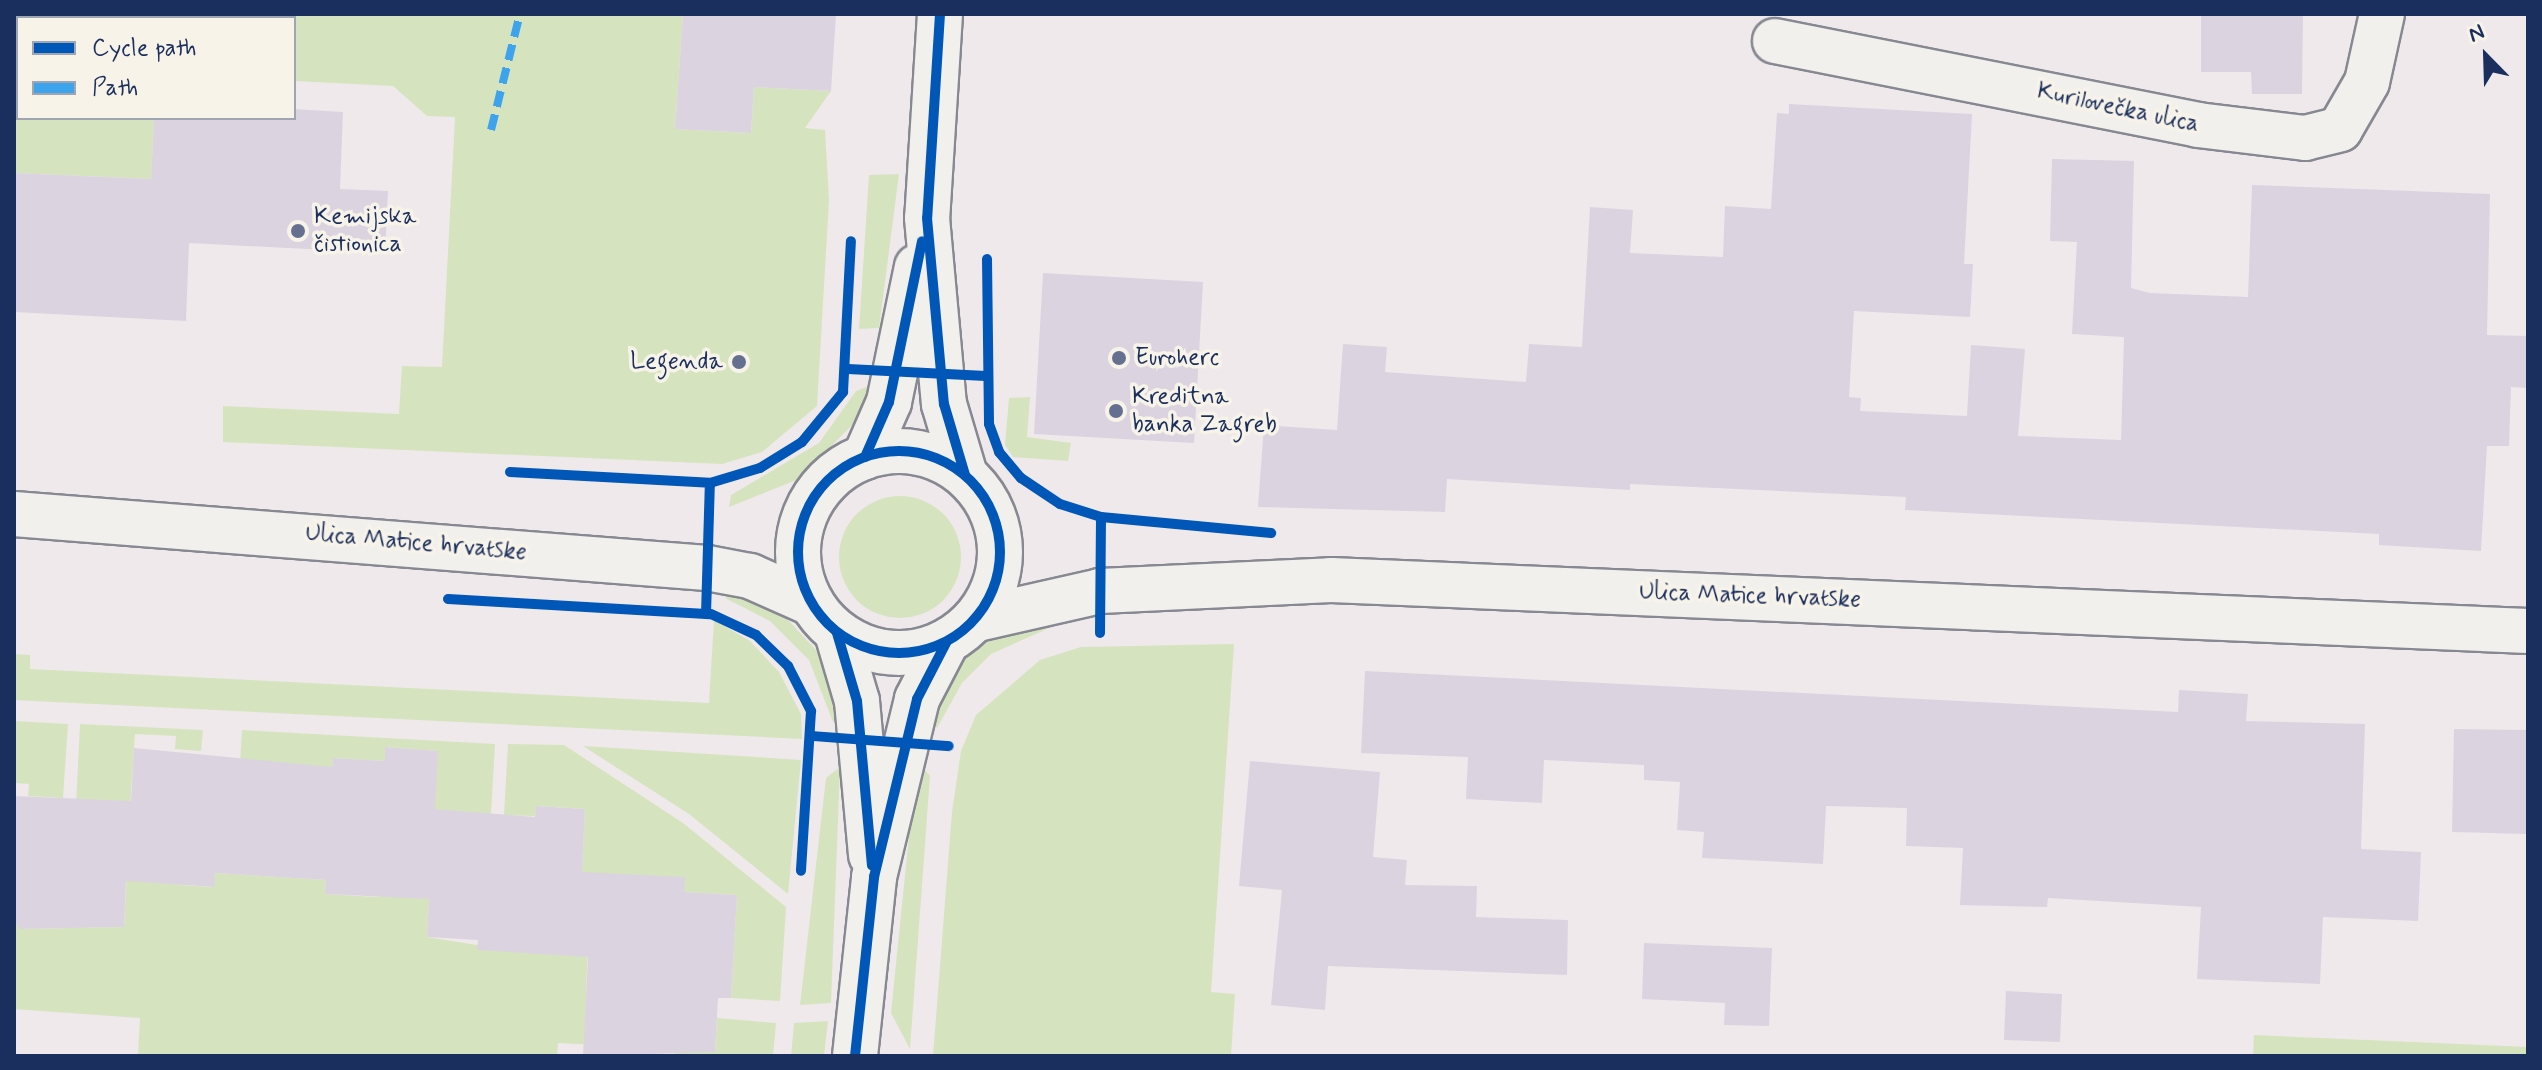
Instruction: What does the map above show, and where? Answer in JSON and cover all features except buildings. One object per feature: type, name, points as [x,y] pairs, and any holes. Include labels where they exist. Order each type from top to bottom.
[{"type":"main road","points":[[865,457],[889,402],[927,218],[940,14]]},
{"type":"main road","name":"Kurilovečka ulica","points":[[1775,41],[2211,128],[2305,138],[2340,129],[2367,82],[2382,14]]},
{"type":"main road","points":[[855,1056],[874,877],[917,699],[962,631],[991,597],[1001,546],[991,507],[965,475],[944,404],[927,218]]},
{"type":"main road","points":[[874,877],[857,701],[798,547],[804,517],[825,483],[865,457],[919,453],[965,475]]},
{"type":"main road","name":"Ulica Matice hrvatske","points":[[14,514],[707,568],[760,579],[824,618]]},
{"type":"main road","name":"Ulica Matice hrvatske","points":[[962,631],[1100,591],[1331,580],[2528,631]]},
{"type":"main road","points":[[824,618],[881,653],[962,631]]},
{"type":"green space","points":[[14,14],[683,14],[675,129],[751,133],[754,87],[831,91],[805,128],[825,130],[829,200],[817,406],[762,452],[722,464],[223,442],[223,406],[399,414],[402,366],[442,367],[455,117],[427,116],[393,86],[296,81],[296,16],[16,16],[16,120],[154,120],[151,179],[14,173]]},
{"type":"green space","points":[[899,174],[879,328],[859,329],[869,175]]},
{"type":"green space","points":[[869,386],[856,421],[799,479],[729,507],[731,495],[819,443],[856,391]]},
{"type":"green space","points":[[1030,397],[1027,437],[1071,443],[1068,461],[1013,457],[1005,445],[1009,398]]},
{"type":"green space","points":[[900,496],[923,500],[943,514],[957,534],[961,557],[957,580],[943,600],[923,614],[900,618],[877,614],[857,600],[843,580],[839,557],[843,534],[857,514],[877,500]]},
{"type":"green space","points":[[722,585],[775,606],[816,650],[830,678],[839,716],[833,722],[809,660],[770,621],[727,599]]},
{"type":"green space","points":[[714,620],[750,641],[779,672],[801,714],[802,739],[14,700],[14,654],[30,655],[30,669],[709,703]]},
{"type":"green space","points":[[1065,621],[991,654],[962,683],[937,728],[930,719],[951,669],[984,639]]},
{"type":"green space","points":[[1234,644],[1211,992],[1235,994],[1231,1056],[933,1056],[952,812],[961,751],[976,715],[1040,660],[1081,647]]},
{"type":"green space","points":[[14,721],[68,724],[63,798],[28,796],[29,784],[14,783]]},
{"type":"green space","points":[[80,724],[203,730],[201,751],[175,749],[176,736],[135,734],[130,808],[76,805]]},
{"type":"green space","points":[[242,730],[495,744],[491,814],[434,824],[437,751],[386,747],[385,761],[333,758],[332,767],[240,763]]},
{"type":"green space","points":[[508,744],[564,745],[683,823],[786,907],[780,1001],[731,998],[737,895],[684,892],[684,877],[581,886],[585,809],[537,806],[535,816],[504,815]]},
{"type":"green space","points":[[583,746],[801,760],[788,894],[689,814]]},
{"type":"green space","points":[[840,767],[831,1003],[800,1005],[826,778]]},
{"type":"green space","points":[[925,770],[930,776],[910,1049],[891,1013],[911,816]]},
{"type":"green space","points":[[127,868],[179,872],[179,885],[213,887],[215,873],[326,880],[325,894],[376,897],[430,885],[427,937],[527,953],[588,946],[586,990],[598,1045],[558,1043],[557,1056],[138,1056],[140,1018],[14,1009],[14,920],[21,929],[124,927]]},
{"type":"green space","points":[[717,1018],[776,1023],[773,1056],[675,1056],[675,1050],[715,1052]]},
{"type":"green space","points":[[828,1021],[824,1056],[791,1056],[794,1023]]},
{"type":"green space","points":[[2254,1035],[2528,1047],[2528,1056],[2253,1056]]},
{"type":"marked path","points":[[491,130],[520,14]]},
{"type":"cycle path","points":[[940,14],[927,218],[944,404],[965,475]]},
{"type":"cycle path","points":[[510,472],[710,483],[760,468],[802,442],[843,392],[851,241]]},
{"type":"cycle path","points":[[865,457],[889,402],[922,241]]},
{"type":"cycle path","points":[[987,259],[989,424],[999,452],[1021,478],[1060,504],[1101,517],[1271,533]]},
{"type":"cycle path","points":[[848,369],[986,376]]},
{"type":"cycle path","points":[[899,451],[938,458],[971,480],[993,513],[1000,552],[993,591],[971,624],[938,646],[899,653],[860,646],[827,624],[805,591],[798,552],[805,513],[827,480],[860,458],[899,451]]},
{"type":"cycle path","points":[[706,614],[710,483]]},
{"type":"cycle path","points":[[1100,633],[1101,517]]},
{"type":"cycle path","points":[[448,599],[711,614],[756,635],[788,666],[811,711],[801,871]]},
{"type":"cycle path","points":[[837,633],[857,701],[872,865]]},
{"type":"cycle path","points":[[855,1056],[874,877],[917,699],[946,643]]},
{"type":"cycle path","points":[[812,736],[949,746]]},
{"type":"place","name":"Kemijska čistionica","points":[[298,231]]},
{"type":"place","name":"Euroherc","points":[[1119,358]]},
{"type":"place","name":"Legenda","points":[[739,362]]},
{"type":"place","name":"Kreditna banka Zagreb","points":[[1116,411]]}]
